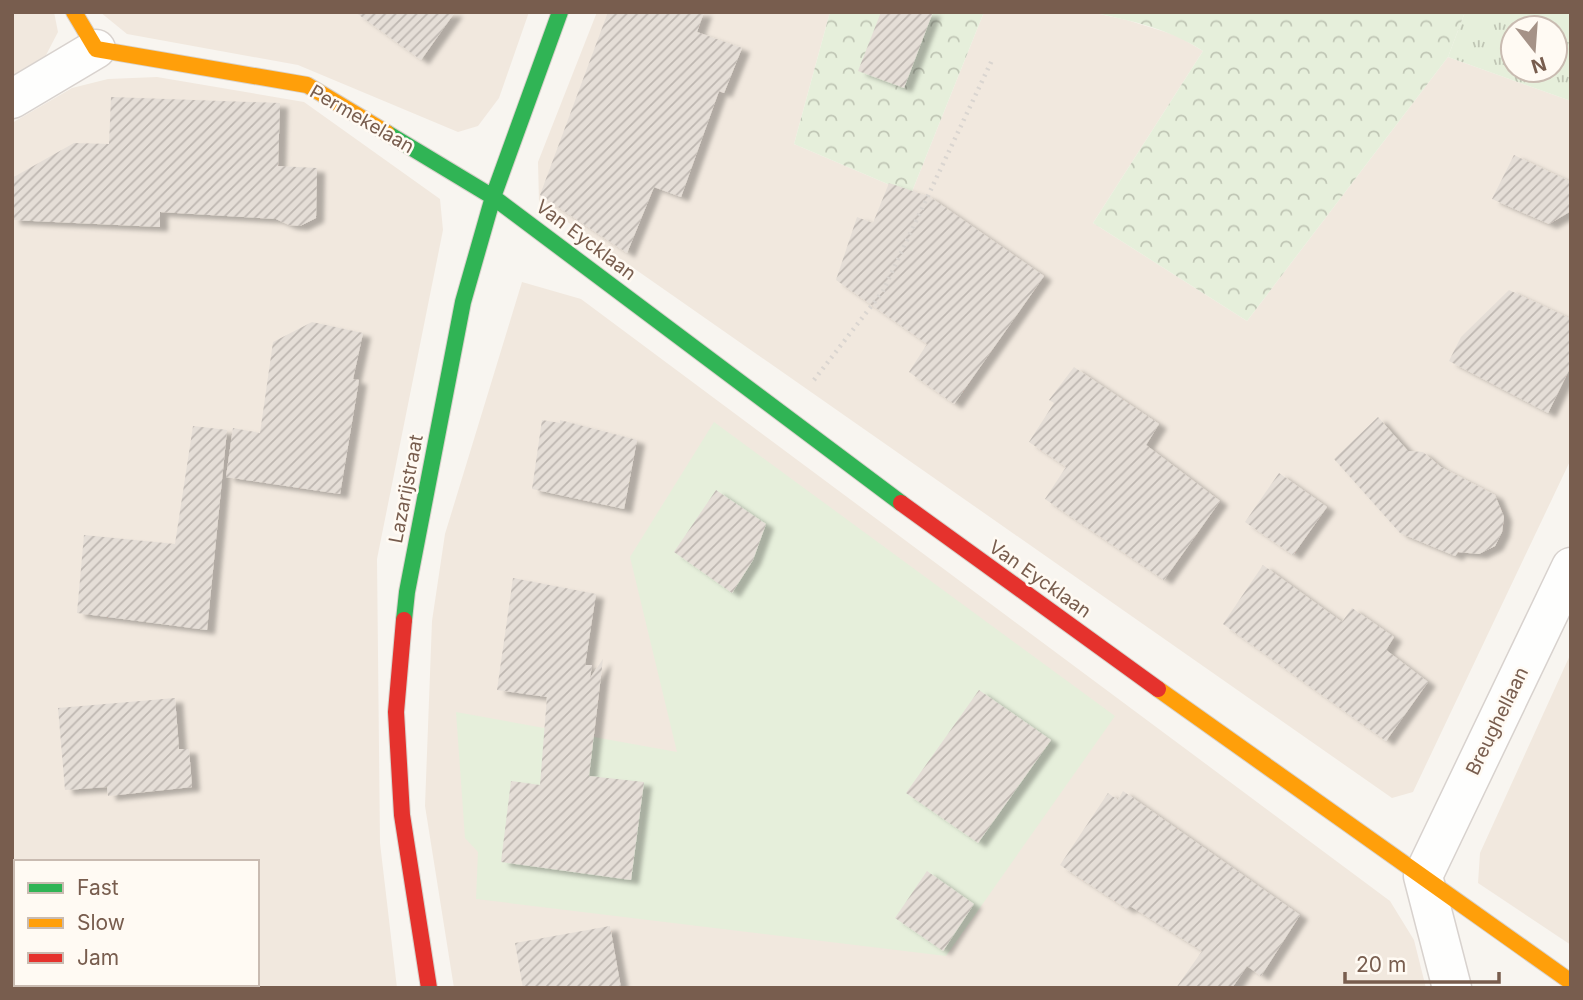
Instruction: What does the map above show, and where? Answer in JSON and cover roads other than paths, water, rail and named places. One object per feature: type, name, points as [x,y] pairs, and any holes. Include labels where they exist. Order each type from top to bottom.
[{"type":"street","points":[[12,99],[96,50],[74,12]]},
{"type":"street","name":"Lazarijstraat","points":[[429,988],[401,815],[396,712],[410,579],[463,302],[493,197],[560,12]]},
{"type":"street","name":"Permekelaan","points":[[96,50],[307,85],[493,197]]},
{"type":"street","name":"Van Eycklaan","points":[[493,197],[984,565],[1571,982]]},
{"type":"street","name":"Breughellaan","points":[[1423,876],[1571,567]]},
{"type":"street","points":[[1423,876],[1452,988]]}]
